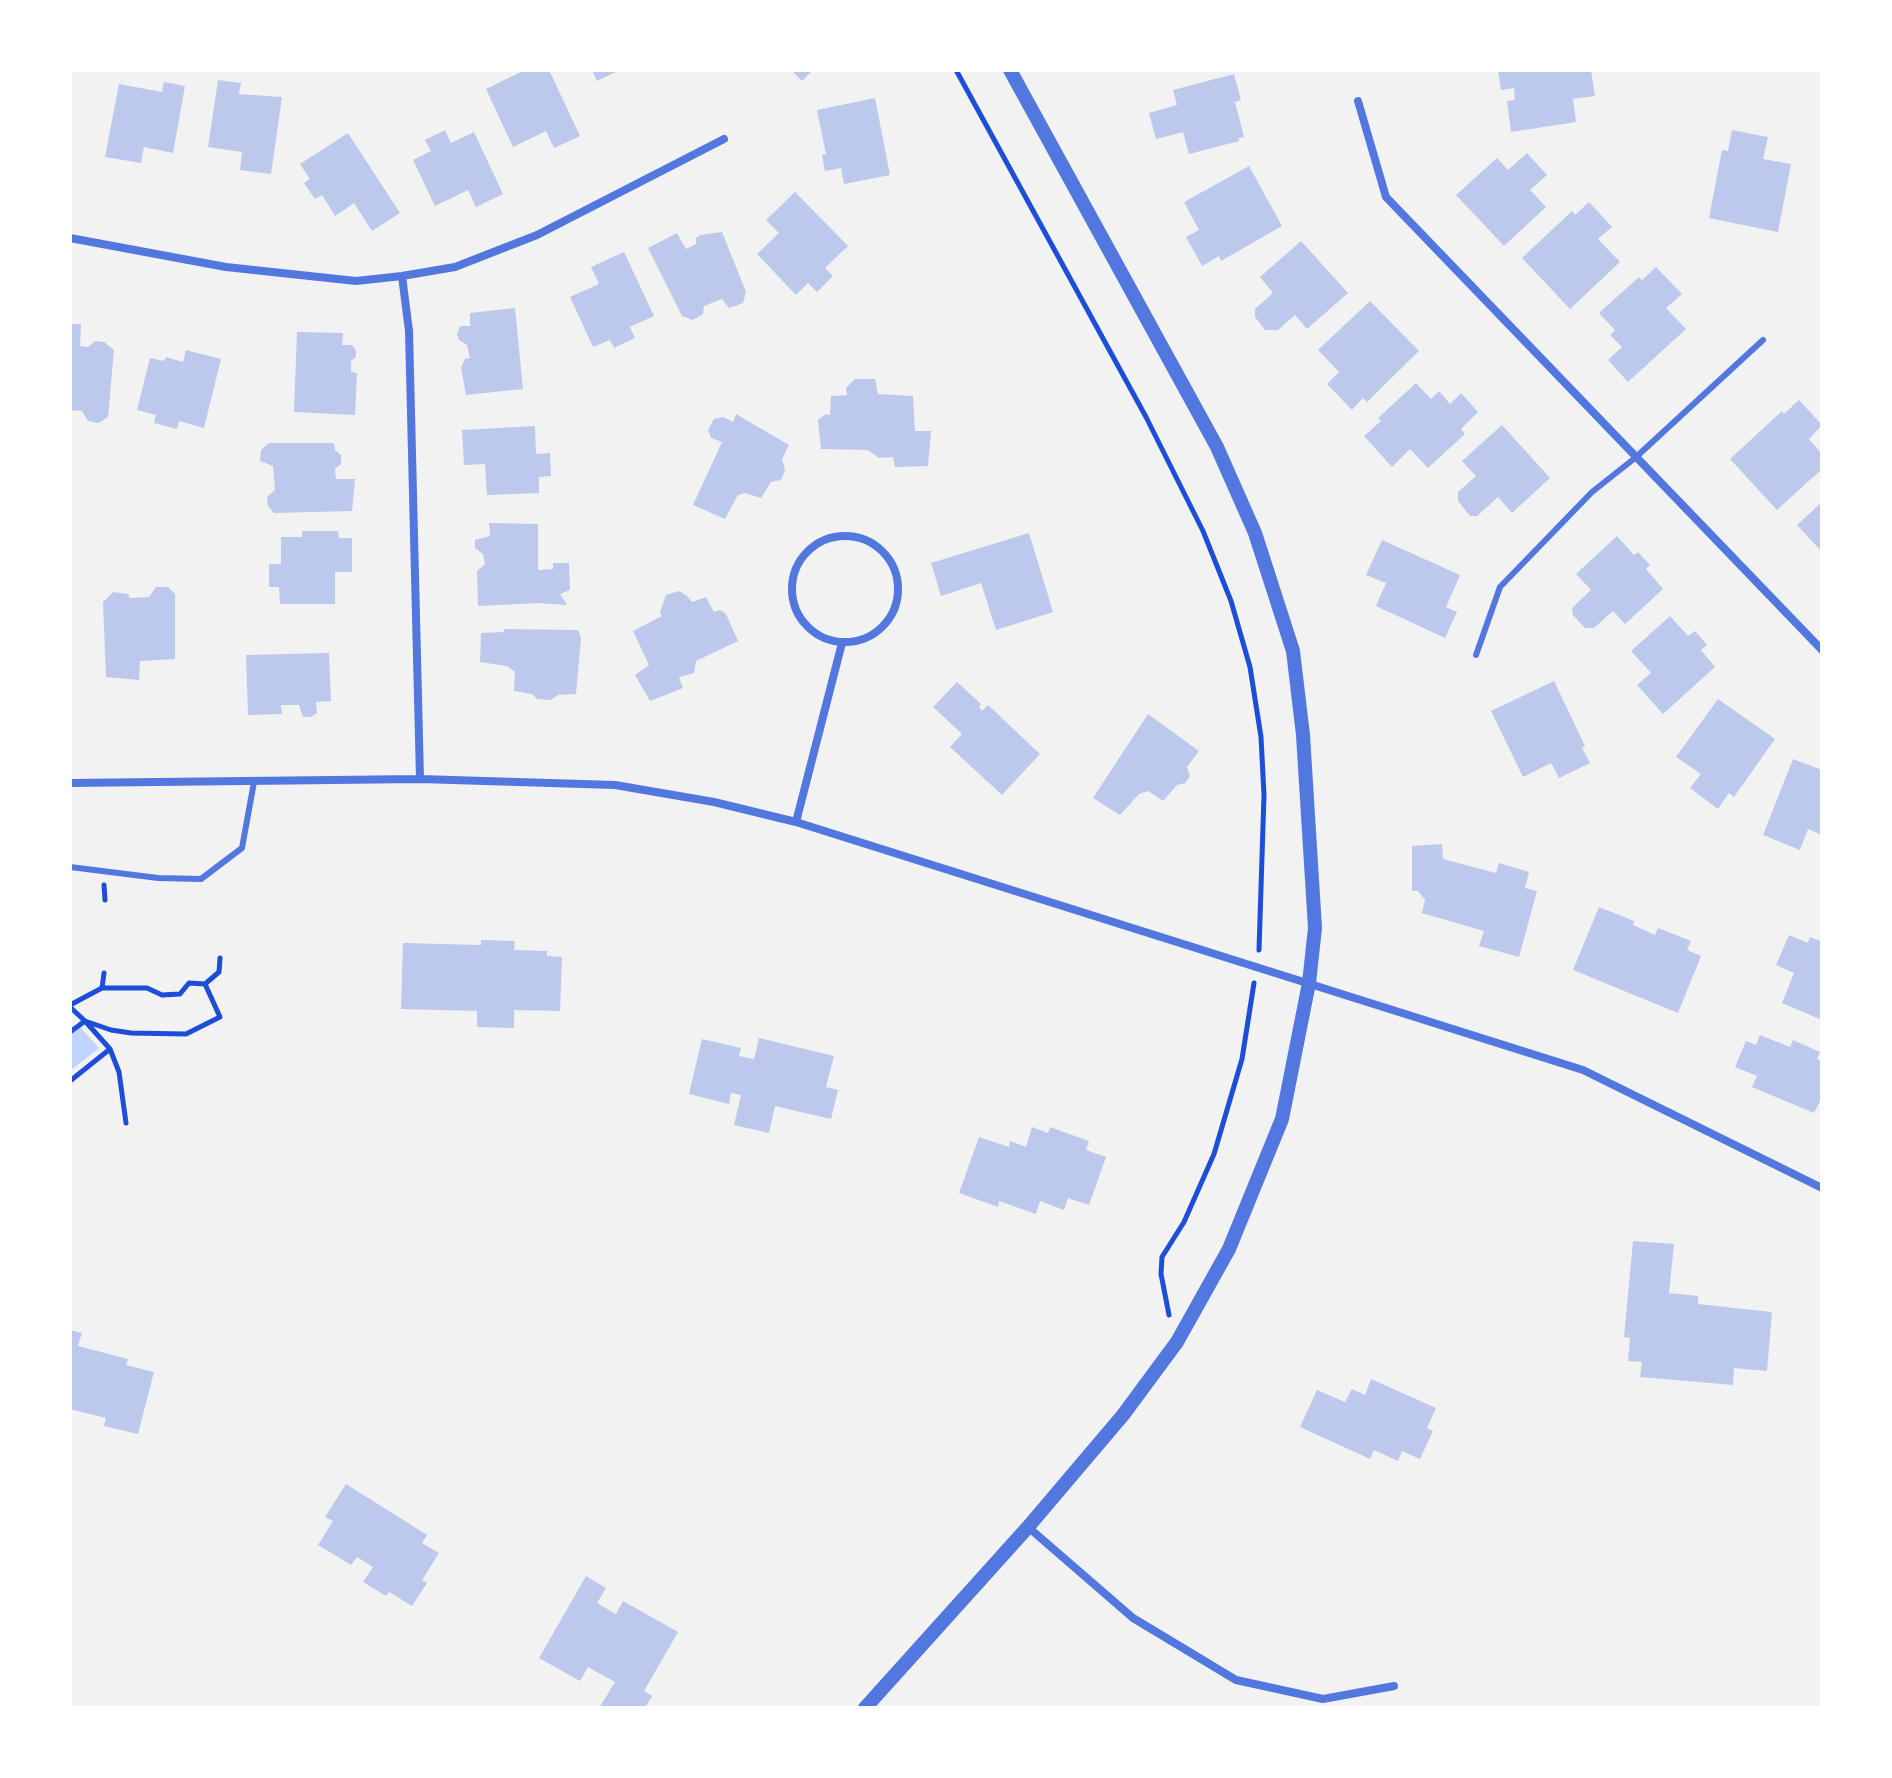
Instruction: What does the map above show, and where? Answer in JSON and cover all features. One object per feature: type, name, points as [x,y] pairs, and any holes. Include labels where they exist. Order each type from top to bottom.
[{"type":"street","points":[[865,1708],[1028,1527],[1123,1415],[1170,1351],[1229,1249],[1282,1119],[1309,983],[1315,928],[1303,735],[1293,651],[1255,533],[1217,447],[1010,70]]},
{"type":"street","points":[[1358,101],[1386,197],[1822,650]]},
{"type":"street","points":[[70,238],[226,267],[356,281],[402,276],[455,267],[537,235],[724,139]]},
{"type":"street","points":[[402,276],[409,331],[420,779]]},
{"type":"street","points":[[847,535],[865,539],[885,554],[897,576],[898,592],[895,609],[886,623],[866,638],[842,643],[824,638],[808,628],[797,613],[791,596],[792,577],[799,560],[828,537],[847,535]]},
{"type":"street","points":[[796,822],[842,643]]},
{"type":"street","points":[[70,783],[420,779],[615,785],[714,802],[796,822],[1583,1070],[1822,1188]]},
{"type":"street","points":[[1028,1527],[1133,1618],[1236,1680],[1323,1699],[1394,1686]]},
{"type":"lane","points":[[1476,655],[1500,587],[1592,492],[1635,458],[1763,340]]},
{"type":"lane","points":[[70,867],[158,878],[201,879],[242,848],[254,782]]},
{"type":"path","points":[[956,70],[1146,417],[1203,531],[1231,601],[1250,667],[1261,737],[1264,795],[1257,966],[1242,1059],[1214,1154],[1184,1222],[1162,1257],[1161,1274],[1168,1307],[1170,1351]]},
{"type":"path","points":[[126,1123],[119,1072],[110,1049],[70,1006],[102,988],[147,988],[162,995],[180,994],[189,983],[205,984],[219,972],[220,958]]},
{"type":"path","points":[[102,988],[104,973]]},
{"type":"path","points":[[85,1021],[131,1033],[186,1034],[220,1017],[205,984]]},
{"type":"path","points":[[70,1032],[85,1021]]},
{"type":"path","points":[[70,1081],[110,1049]]},
{"type":"water","points":[[79,1026],[99,1048],[70,1071],[70,1034]]},
{"type":"building","points":[[525,70],[549,70],[580,136],[554,148],[546,131],[513,147],[486,89]]},
{"type":"building","points":[[592,70],[620,70],[597,81]]},
{"type":"building","points":[[791,70],[813,70],[802,81]]},
{"type":"building","points":[[1498,70],[1591,70],[1595,96],[1573,99],[1576,122],[1511,132],[1507,101],[1515,100],[1514,88],[1501,90]]},
{"type":"building","points":[[1234,74],[1241,100],[1235,102],[1244,137],[1189,154],[1183,132],[1156,139],[1149,113],[1177,105],[1173,90]]},
{"type":"building","points":[[218,80],[241,83],[239,94],[282,97],[271,174],[240,170],[242,152],[208,147]]},
{"type":"building","points":[[164,82],[185,86],[173,153],[144,147],[141,163],[105,157],[119,84],[162,92]]},
{"type":"building","points":[[875,98],[890,175],[844,184],[841,168],[825,171],[822,155],[826,154],[817,110]]},
{"type":"building","points":[[445,130],[451,143],[474,132],[503,194],[476,207],[468,190],[435,206],[413,160],[431,151],[425,140]]},
{"type":"building","points":[[1732,130],[1768,137],[1763,159],[1791,164],[1778,232],[1709,218],[1722,150],[1728,151]]},
{"type":"building","points":[[348,133],[400,213],[372,231],[354,203],[335,216],[322,195],[315,199],[304,183],[310,179],[300,164]]},
{"type":"building","points":[[1527,153],[1547,175],[1530,190],[1546,207],[1504,246],[1456,195],[1497,158],[1508,170]]},
{"type":"building","points":[[1249,166],[1282,226],[1221,261],[1219,256],[1202,266],[1186,237],[1199,230],[1184,202]]},
{"type":"building","points":[[795,192],[848,246],[825,268],[833,276],[817,292],[808,283],[796,295],[757,254],[779,233],[766,220]]},
{"type":"building","points":[[1589,202],[1612,227],[1598,239],[1620,262],[1570,309],[1522,258],[1572,211],[1575,215]]},
{"type":"building","points":[[722,232],[746,292],[743,303],[729,308],[722,299],[704,306],[703,314],[693,320],[682,316],[648,248],[677,233],[686,249],[696,244],[696,238],[700,235]]},
{"type":"building","points":[[1301,241],[1348,293],[1307,329],[1295,315],[1278,330],[1265,330],[1255,317],[1255,309],[1273,293],[1260,277]]},
{"type":"building","points":[[624,252],[654,316],[630,327],[635,338],[614,348],[610,340],[593,347],[570,297],[599,284],[591,267]]},
{"type":"building","points":[[1656,267],[1682,294],[1666,308],[1686,329],[1628,382],[1608,360],[1622,347],[1610,335],[1615,330],[1599,313],[1639,277],[1642,280]]},
{"type":"building","points":[[1370,301],[1419,351],[1367,402],[1363,398],[1352,410],[1327,384],[1339,372],[1318,350]]},
{"type":"building","points":[[515,308],[523,389],[466,395],[461,367],[465,359],[470,358],[467,345],[459,340],[457,334],[460,326],[470,326],[470,313]]},
{"type":"building","points":[[70,324],[81,324],[80,346],[88,347],[95,341],[104,342],[114,350],[108,417],[99,423],[88,421],[82,411],[70,410]]},
{"type":"building","points":[[297,332],[343,333],[342,345],[352,345],[356,350],[356,357],[351,361],[351,372],[357,373],[355,415],[294,412]]},
{"type":"building","points":[[186,350],[221,359],[204,428],[179,421],[177,429],[154,423],[156,415],[137,410],[150,358],[164,361],[166,357],[183,362]]},
{"type":"building","points":[[855,379],[875,379],[878,394],[913,396],[915,431],[931,431],[928,466],[895,467],[893,457],[879,458],[868,450],[821,449],[818,420],[826,414],[830,415],[831,396],[847,395],[846,388]]},
{"type":"building","points":[[1416,383],[1431,399],[1439,391],[1450,404],[1461,393],[1478,412],[1461,429],[1465,434],[1428,468],[1410,449],[1392,467],[1364,436],[1381,421],[1378,418]]},
{"type":"building","points":[[1799,400],[1822,425],[1809,439],[1822,454],[1822,469],[1777,510],[1730,459],[1782,411],[1784,414]]},
{"type":"building","points":[[736,414],[789,445],[782,459],[785,470],[781,480],[771,482],[761,498],[745,493],[738,495],[725,519],[693,505],[722,442],[711,438],[708,430],[714,419],[723,417],[733,422]]},
{"type":"building","points":[[1502,425],[1550,478],[1512,513],[1498,497],[1477,516],[1470,516],[1458,501],[1458,492],[1476,476],[1462,461]]},
{"type":"building","points":[[535,426],[536,454],[550,453],[551,476],[539,477],[539,493],[487,495],[485,464],[464,465],[462,430]]},
{"type":"building","points":[[269,443],[334,443],[335,450],[341,455],[341,464],[335,469],[336,479],[355,479],[352,511],[274,513],[268,506],[267,497],[275,490],[273,466],[260,461],[261,450]]},
{"type":"building","points":[[1822,502],[1822,552],[1797,525]]},
{"type":"building","points":[[489,523],[538,524],[538,570],[553,569],[553,563],[569,563],[570,590],[560,594],[567,605],[478,606],[477,571],[485,564],[483,554],[475,548],[475,540],[490,536]]},
{"type":"building","points":[[302,531],[338,531],[339,538],[352,538],[352,572],[335,572],[335,604],[280,604],[279,587],[269,587],[269,564],[281,564],[281,537],[302,537]]},
{"type":"building","points":[[1029,533],[1053,612],[996,630],[981,583],[941,596],[931,563]]},
{"type":"building","points":[[1617,536],[1634,555],[1638,552],[1650,565],[1646,569],[1663,589],[1625,624],[1613,611],[1594,628],[1585,628],[1573,615],[1572,608],[1591,590],[1576,574]]},
{"type":"building","points":[[1382,540],[1460,575],[1446,607],[1457,612],[1445,638],[1376,606],[1386,583],[1366,575]]},
{"type":"building","points":[[156,587],[168,587],[175,594],[175,659],[140,661],[139,680],[106,677],[103,602],[113,592],[128,594],[130,598],[149,597]]},
{"type":"building","points":[[679,591],[692,602],[706,597],[714,612],[720,610],[726,614],[738,641],[696,661],[694,673],[679,677],[683,688],[650,701],[635,675],[649,665],[633,631],[662,616],[660,612],[666,595]]},
{"type":"building","points":[[1670,616],[1688,636],[1695,631],[1707,645],[1701,650],[1715,667],[1663,714],[1637,685],[1651,673],[1631,651]]},
{"type":"building","points":[[504,629],[578,630],[581,638],[576,694],[558,695],[551,700],[537,699],[532,694],[514,691],[515,672],[507,666],[480,662],[481,633],[504,632]]},
{"type":"building","points":[[329,653],[331,701],[316,702],[317,713],[303,717],[299,705],[281,705],[282,714],[248,715],[246,655]]},
{"type":"building","points":[[1554,681],[1590,763],[1559,778],[1551,763],[1523,777],[1491,711]]},
{"type":"building","points":[[957,682],[981,704],[979,707],[982,711],[988,705],[1040,754],[1002,795],[950,747],[962,734],[933,707]]},
{"type":"building","points":[[1718,699],[1775,739],[1734,797],[1729,793],[1718,809],[1690,788],[1701,774],[1676,757]]},
{"type":"building","points":[[1148,714],[1199,751],[1187,767],[1190,776],[1185,783],[1177,785],[1163,801],[1148,791],[1139,794],[1120,815],[1093,798]]},
{"type":"building","points":[[1793,759],[1822,770],[1822,835],[1808,829],[1800,850],[1763,835]]},
{"type":"building","points":[[1442,844],[1443,859],[1496,873],[1499,863],[1529,872],[1525,888],[1537,891],[1519,957],[1479,946],[1484,931],[1422,913],[1425,900],[1418,891],[1412,891],[1412,846]]},
{"type":"building","points":[[1599,907],[1634,921],[1633,925],[1655,935],[1658,928],[1691,941],[1687,950],[1701,956],[1678,1013],[1573,970]]},
{"type":"building","points":[[1789,935],[1808,943],[1810,937],[1822,942],[1822,1020],[1782,1003],[1794,973],[1776,965]]},
{"type":"building","points":[[481,940],[515,941],[514,950],[547,951],[547,956],[562,957],[560,1011],[514,1010],[514,1028],[477,1027],[477,1011],[401,1009],[403,943],[481,945]]},
{"type":"building","points":[[1760,1035],[1790,1047],[1793,1040],[1820,1052],[1817,1059],[1822,1061],[1822,1102],[1814,1113],[1752,1087],[1757,1076],[1735,1067],[1746,1041],[1756,1045]]},
{"type":"building","points":[[759,1038],[834,1056],[826,1087],[838,1090],[831,1119],[775,1106],[769,1133],[734,1125],[741,1095],[731,1093],[729,1104],[689,1094],[702,1039],[741,1048],[739,1056],[754,1059]]},
{"type":"building","points":[[1032,1127],[1048,1133],[1050,1127],[1089,1141],[1086,1150],[1106,1157],[1089,1205],[1068,1198],[1064,1210],[1040,1201],[1036,1214],[999,1201],[998,1207],[959,1193],[979,1137],[1009,1147],[1010,1141],[1026,1147]]},
{"type":"building","points":[[1633,1241],[1674,1244],[1669,1293],[1698,1296],[1698,1304],[1772,1312],[1767,1371],[1734,1368],[1733,1385],[1640,1377],[1642,1362],[1628,1361],[1630,1338],[1624,1337]]},
{"type":"building","points":[[70,1330],[82,1333],[78,1346],[128,1359],[126,1365],[154,1372],[138,1434],[104,1426],[106,1418],[70,1409]]},
{"type":"building","points":[[1371,1379],[1436,1408],[1427,1428],[1433,1431],[1420,1459],[1402,1451],[1398,1461],[1374,1450],[1370,1459],[1300,1427],[1317,1390],[1345,1402],[1352,1389],[1365,1395]]},
{"type":"building","points":[[346,1484],[427,1535],[422,1543],[439,1553],[422,1580],[427,1583],[412,1606],[389,1592],[386,1596],[363,1582],[373,1567],[357,1557],[351,1565],[318,1545],[333,1521],[325,1517]]},
{"type":"building","points":[[586,1576],[606,1588],[597,1603],[616,1614],[623,1601],[678,1632],[644,1691],[652,1696],[645,1708],[599,1708],[615,1682],[588,1667],[580,1681],[539,1658]]}]
